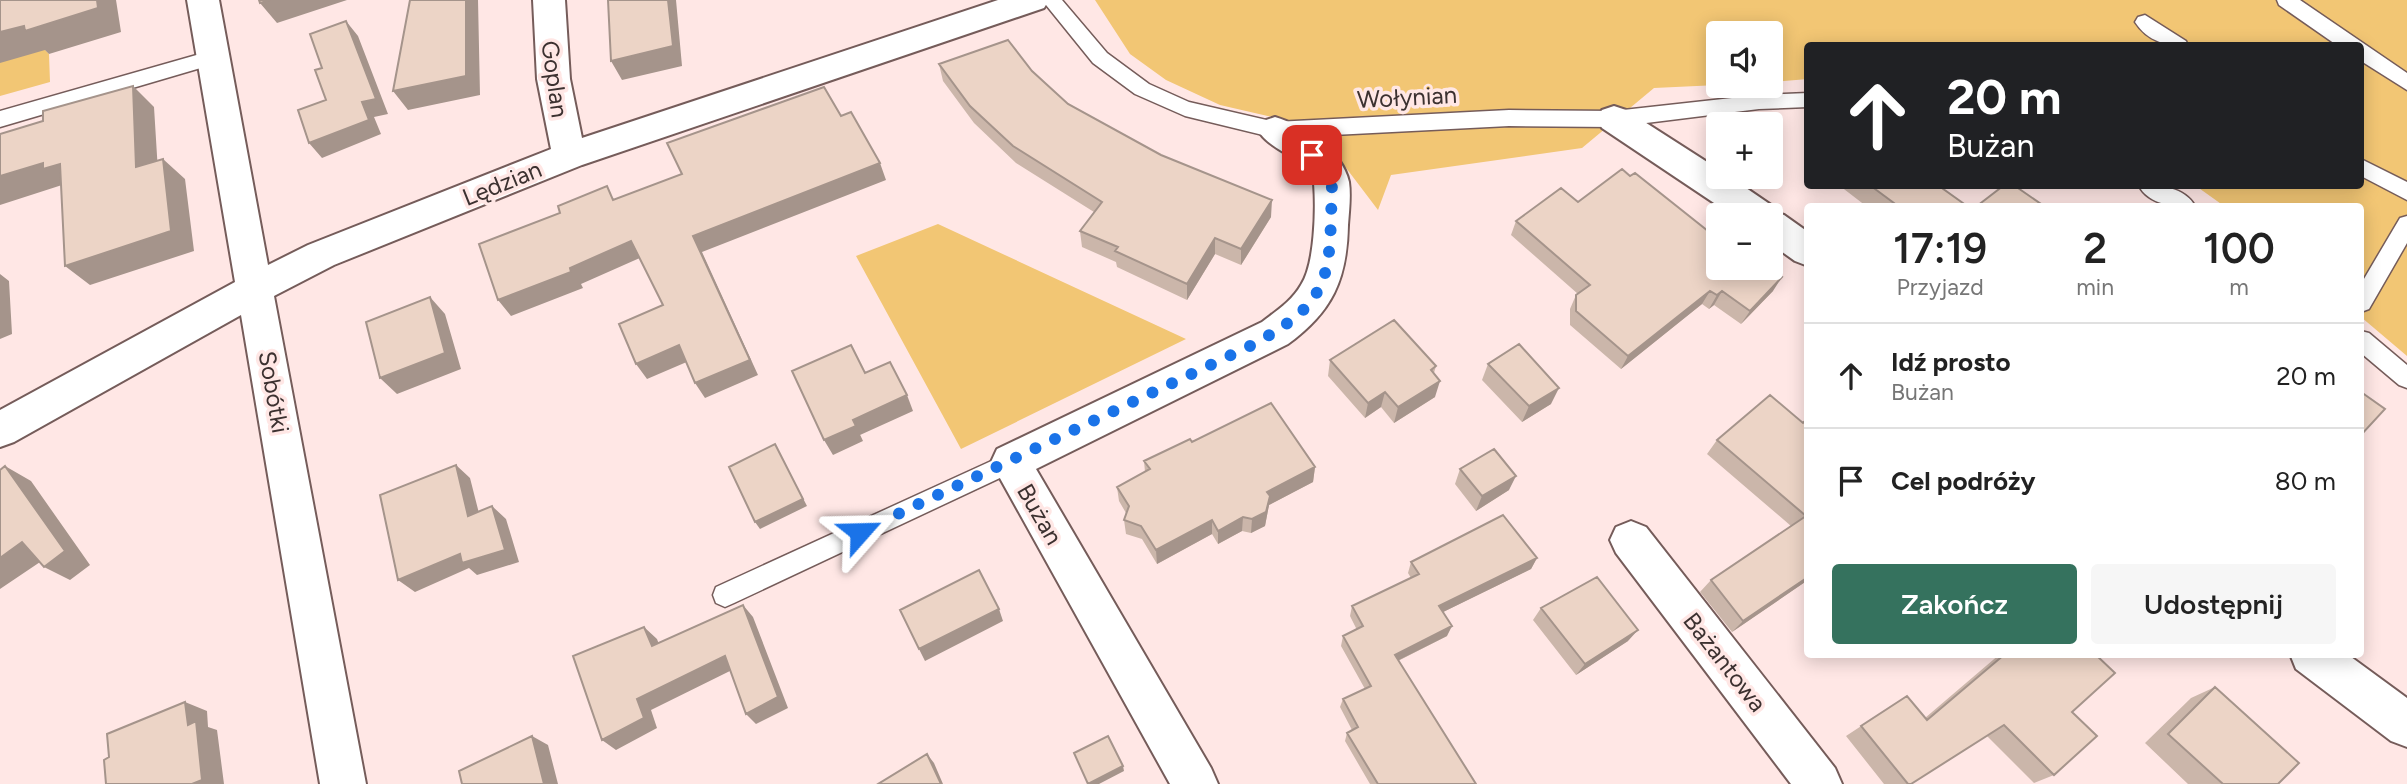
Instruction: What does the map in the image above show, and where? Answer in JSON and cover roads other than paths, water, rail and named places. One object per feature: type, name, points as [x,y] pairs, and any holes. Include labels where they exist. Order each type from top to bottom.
[{"type":"street","name":"Sobótki","points":[[203,0],[342,784]]},
{"type":"street","name":"Goplan","points":[[549,0],[549,33],[556,102],[570,156]]},
{"type":"street","name":"Lędzian","points":[[0,430],[256,288],[321,255],[570,156],[1032,0]]},
{"type":"street","points":[[1614,120],[1678,159],[1741,203]]},
{"type":"street","name":"Bużan","points":[[1195,784],[1011,462],[1248,347],[1293,321],[1308,307],[1318,294],[1325,276],[1332,183],[1329,174],[1312,155],[1275,130]]},
{"type":"street","points":[[1783,233],[1804,248]]},
{"type":"street","name":"Bażantowa","points":[[1630,540],[1819,784]]},
{"type":"street","points":[[2316,658],[2407,725]]},
{"type":"lane","name":"Wołynian","points":[[1051,0],[1100,58],[1142,89],[1185,108],[1275,130],[1509,118],[1614,120],[1804,100]]},
{"type":"lane","points":[[2286,0],[2347,42]]},
{"type":"lane","points":[[2145,22],[2173,42]]},
{"type":"lane","points":[[2364,53],[2407,83]]},
{"type":"lane","points":[[0,120],[214,57]]},
{"type":"lane","points":[[2364,169],[2407,192]]},
{"type":"lane","points":[[2154,189],[2180,203]]},
{"type":"lane","points":[[2364,298],[2407,224]]},
{"type":"lane","points":[[2364,342],[2407,378]]},
{"type":"lane","points":[[725,595],[1011,462]]}]
